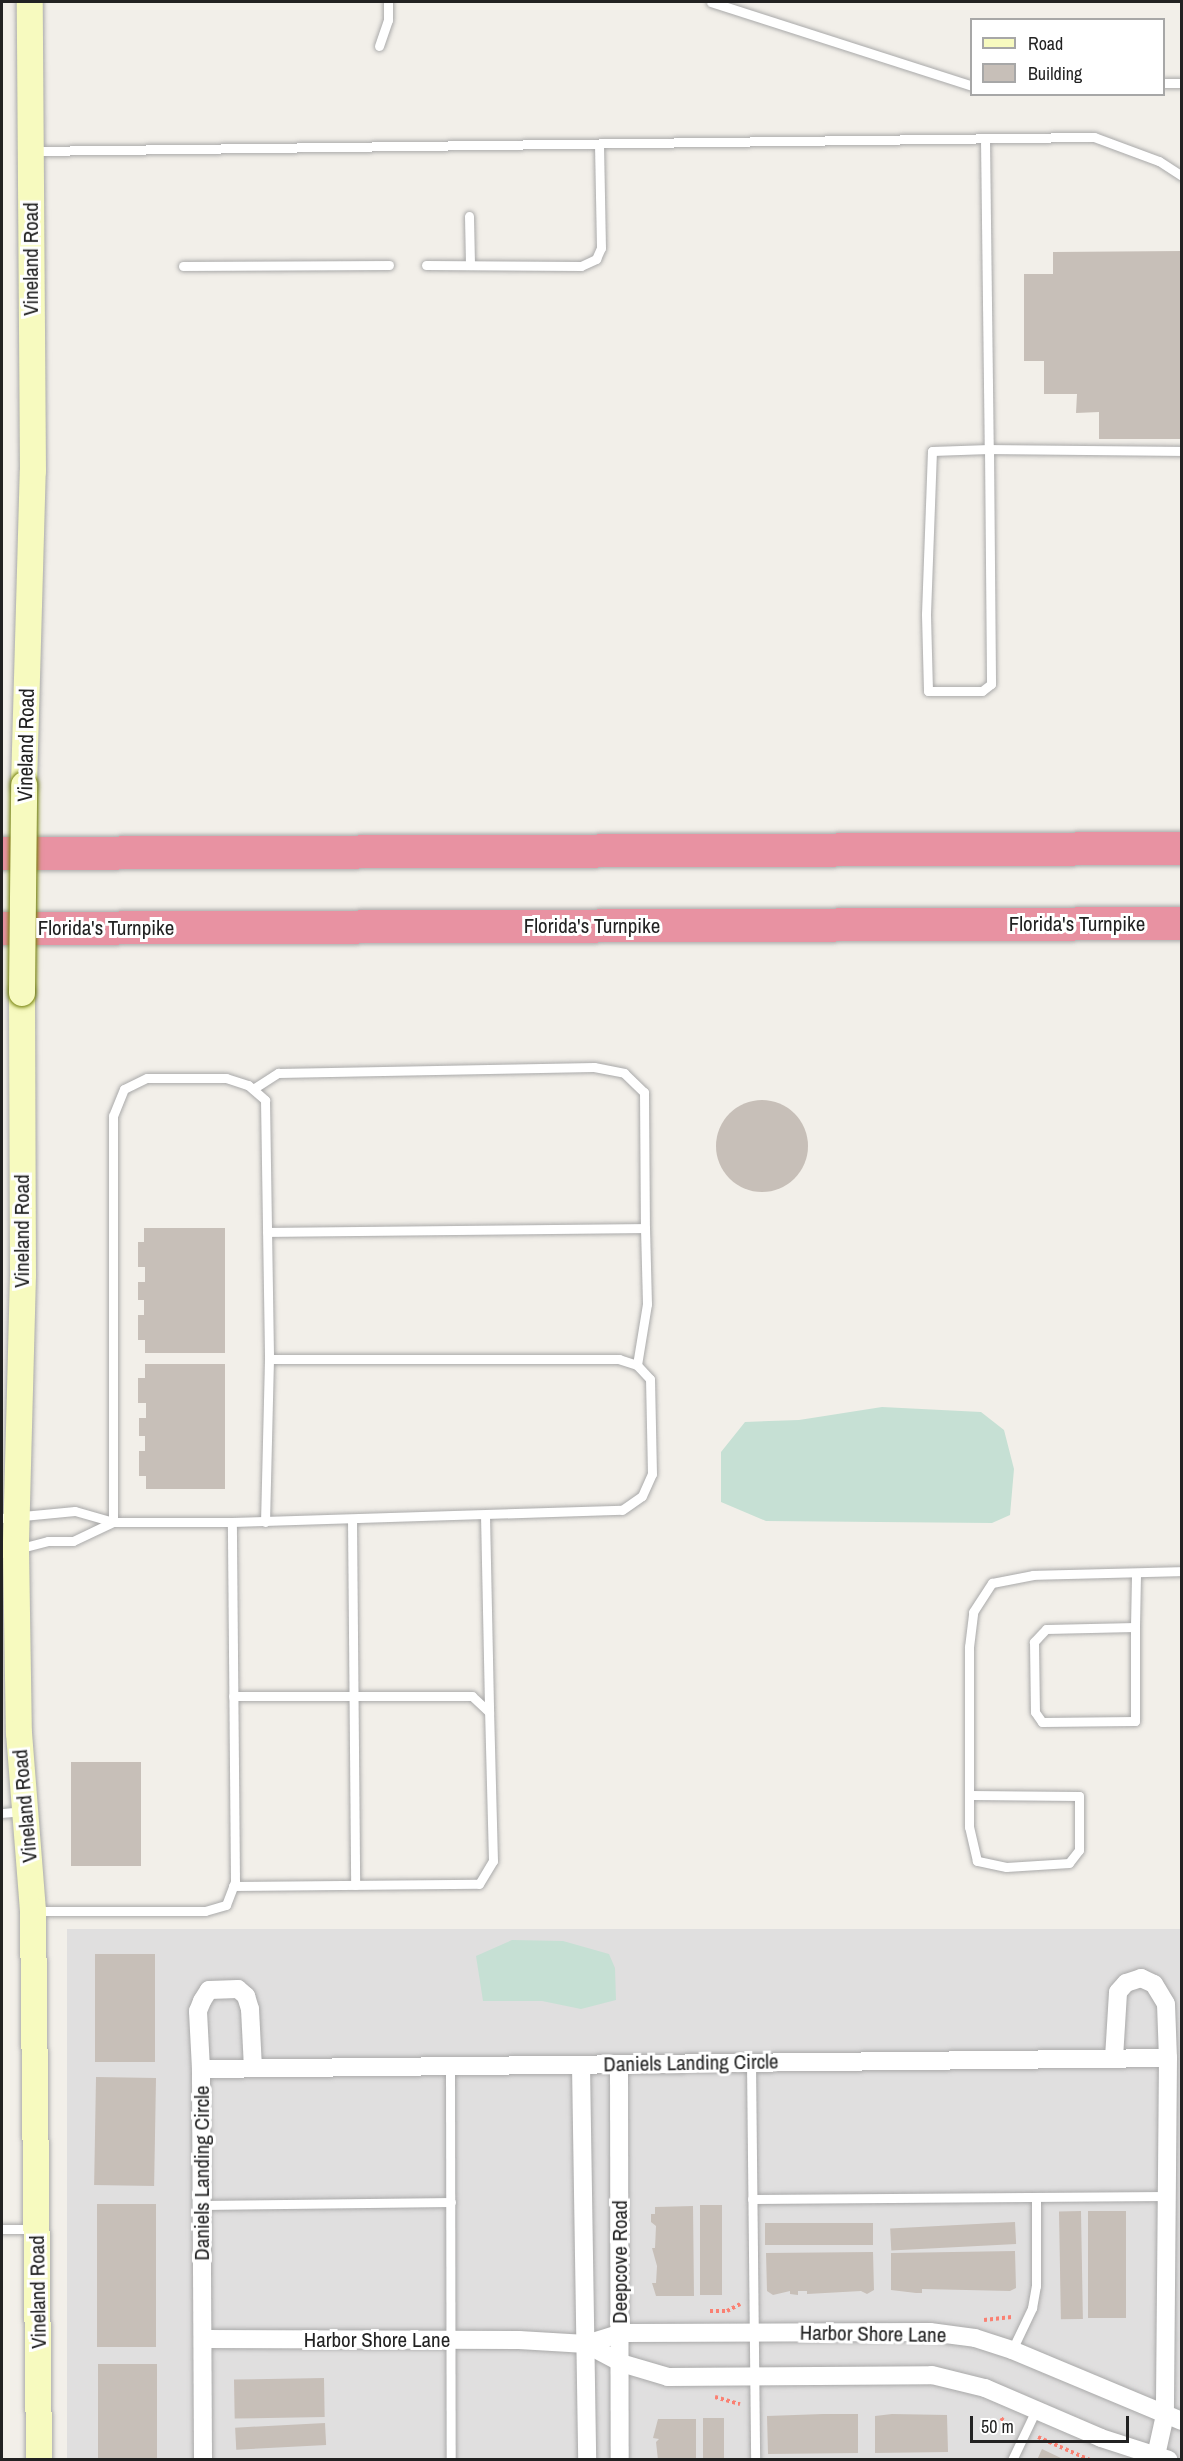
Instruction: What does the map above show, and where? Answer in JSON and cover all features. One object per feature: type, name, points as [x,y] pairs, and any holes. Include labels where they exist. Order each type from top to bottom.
[{"type":"highway","points":[[2,853],[1182,848]]},
{"type":"highway","name":"Florida's Turnpike","points":[[2,928],[1182,923]]},
{"type":"main road","name":"Vineland Road","points":[[30,2],[33,471],[24,785],[23,1275],[8,1516],[19,1733],[13,1812],[33,1911],[39,2460]]},
{"type":"street","points":[[1114,2058],[1118,1992],[1126,1983],[1141,1978],[1154,1984],[1166,2004],[1167,2196],[1173,2418],[1160,2458]]},
{"type":"street","points":[[201,2069],[198,2011],[202,2001],[209,1990],[238,1989],[246,1996],[250,2009],[253,2068]]},
{"type":"street","name":"Daniels Landing Circle","points":[[203,2460],[201,2069],[1168,2058]]},
{"type":"street","name":"Deepcove Road","points":[[619,2064],[620,2460]]},
{"type":"street","name":"Deepcove Road","points":[[581,2065],[587,2460]]},
{"type":"street","name":"Harbor Shore Lane","points":[[203,2339],[451,2340],[586,2344],[621,2333],[930,2332],[975,2338],[1012,2350],[1173,2418]]},
{"type":"street","name":"Harbor Shore Lane","points":[[586,2344],[621,2363],[668,2377],[932,2375],[985,2388],[1160,2458]]},
{"type":"lane","points":[[379,46],[388,20],[388,2]]},
{"type":"lane","points":[[711,2],[970,85]]},
{"type":"lane","points":[[1165,83],[1182,83]]},
{"type":"lane","points":[[30,151],[1094,137],[1159,161],[1182,176]]},
{"type":"lane","points":[[985,139],[989,449],[991,684],[982,690],[928,691],[926,614],[932,451],[989,449],[1182,451]]},
{"type":"lane","points":[[426,265],[581,266],[596,259],[601,248],[599,144]]},
{"type":"lane","points":[[469,216],[470,266]]},
{"type":"lane","points":[[183,266],[388,266]]},
{"type":"lane","points":[[253,1089],[278,1073],[594,1067],[624,1073],[644,1092],[647,1304],[637,1365]]},
{"type":"lane","points":[[113,1522],[113,1116],[124,1089],[147,1077],[226,1077],[253,1089],[265,1100],[268,1359],[265,1522]]},
{"type":"lane","points":[[267,1232],[645,1228]]},
{"type":"lane","points":[[8,1516],[75,1511],[113,1522],[265,1522],[622,1510],[642,1496],[652,1474],[650,1379],[637,1365],[619,1359],[268,1359]]},
{"type":"lane","points":[[233,1886],[479,1884],[493,1861],[485,1515]]},
{"type":"lane","points":[[352,1519],[356,1696],[355,1885]]},
{"type":"lane","points":[[9,1551],[48,1541],[73,1541],[113,1522]]},
{"type":"lane","points":[[33,1911],[205,1911],[226,1905],[233,1886],[232,1522]]},
{"type":"lane","points":[[970,1795],[1078,1796],[1080,1850],[1069,1863],[1006,1867],[977,1861],[969,1827],[968,1700],[972,1624],[973,1612],[992,1583],[1034,1575],[1182,1571]]},
{"type":"lane","points":[[1136,1573],[1136,1627],[1135,1720],[1042,1722],[1035,1712],[1034,1642],[1046,1629],[1136,1627]]},
{"type":"lane","points":[[233,1696],[472,1696],[489,1712]]},
{"type":"lane","points":[[751,2062],[755,2460]]},
{"type":"lane","points":[[450,2066],[451,2460]]},
{"type":"lane","points":[[752,2199],[1167,2196]]},
{"type":"lane","points":[[1012,2350],[1032,2308],[1036,2286],[1036,2197]]},
{"type":"lane","points":[[202,2205],[451,2202]]},
{"type":"lane","points":[[2,2229],[37,2229]]},
{"type":"lane","points":[[1012,2460],[1036,2410]]},
{"type":"shaded area","points":[[67,1929],[1181,1929],[1181,2459],[67,2459]]},
{"type":"green space","points":[[882,1407],[981,1412],[1004,1430],[1014,1469],[1010,1515],[992,1523],[766,1521],[721,1502],[721,1452],[745,1422],[799,1420]]},
{"type":"green space","points":[[512,1940],[563,1941],[609,1954],[615,1968],[616,2000],[581,2009],[542,2001],[483,2001],[476,1956]]},
{"type":"building","points":[[1182,251],[1182,439],[1099,439],[1099,412],[1076,413],[1077,394],[1044,394],[1044,361],[1024,361],[1024,274],[1053,274],[1053,252]]},
{"type":"building","points":[[762,1100],[780,1104],[794,1114],[804,1128],[808,1146],[804,1164],[794,1178],[780,1188],[762,1192],[744,1188],[730,1178],[720,1164],[716,1146],[720,1128],[730,1114],[744,1104]]},
{"type":"building","points":[[144,1228],[225,1228],[225,1353],[145,1353],[145,1340],[138,1340],[138,1315],[144,1315],[144,1300],[138,1300],[138,1282],[145,1282],[145,1267],[138,1267],[138,1242],[144,1242]]},
{"type":"building","points":[[145,1364],[225,1364],[225,1489],[146,1489],[146,1476],[139,1476],[139,1451],[145,1451],[145,1436],[139,1436],[139,1418],[146,1418],[146,1403],[138,1403],[138,1378],[145,1378]]},
{"type":"building","points":[[71,1762],[141,1762],[141,1866],[71,1866]]},
{"type":"building","points":[[95,1954],[155,1954],[155,2062],[95,2062]]},
{"type":"building","points":[[96,2077],[156,2078],[154,2186],[94,2185]]},
{"type":"building","points":[[97,2204],[156,2204],[156,2347],[97,2347]]},
{"type":"building","points":[[700,2205],[722,2205],[722,2295],[700,2295]]},
{"type":"building","points":[[693,2206],[694,2296],[656,2296],[652,2283],[656,2283],[657,2266],[652,2248],[655,2248],[656,2226],[651,2222],[651,2214],[655,2214],[655,2207]]},
{"type":"building","points":[[1059,2211],[1081,2211],[1083,2319],[1061,2319]]},
{"type":"building","points":[[1088,2211],[1126,2211],[1126,2318],[1088,2318]]},
{"type":"building","points":[[1015,2222],[1016,2244],[891,2251],[890,2229]]},
{"type":"building","points":[[765,2223],[873,2223],[873,2245],[765,2245]]},
{"type":"building","points":[[1015,2251],[1016,2288],[1010,2291],[922,2289],[922,2293],[916,2293],[891,2290],[891,2253]]},
{"type":"building","points":[[873,2252],[874,2290],[867,2294],[861,2291],[807,2294],[807,2291],[798,2291],[798,2295],[790,2294],[790,2291],[773,2295],[767,2291],[766,2253]]},
{"type":"building","points":[[98,2364],[157,2364],[157,2460],[98,2460]]},
{"type":"building","points":[[324,2378],[325,2417],[235,2419],[234,2380]]},
{"type":"building","points":[[858,2414],[858,2453],[768,2454],[767,2416]]},
{"type":"building","points":[[947,2415],[948,2452],[875,2453],[875,2416]]},
{"type":"building","points":[[703,2418],[724,2418],[724,2460],[703,2460]]},
{"type":"building","points":[[658,2419],[696,2419],[696,2460],[658,2460],[656,2442],[659,2439],[653,2438]]},
{"type":"building","points":[[325,2423],[326,2445],[236,2450],[235,2428]]},
{"type":"building","points":[[1042,2449],[1065,2460],[1037,2460]]}]
